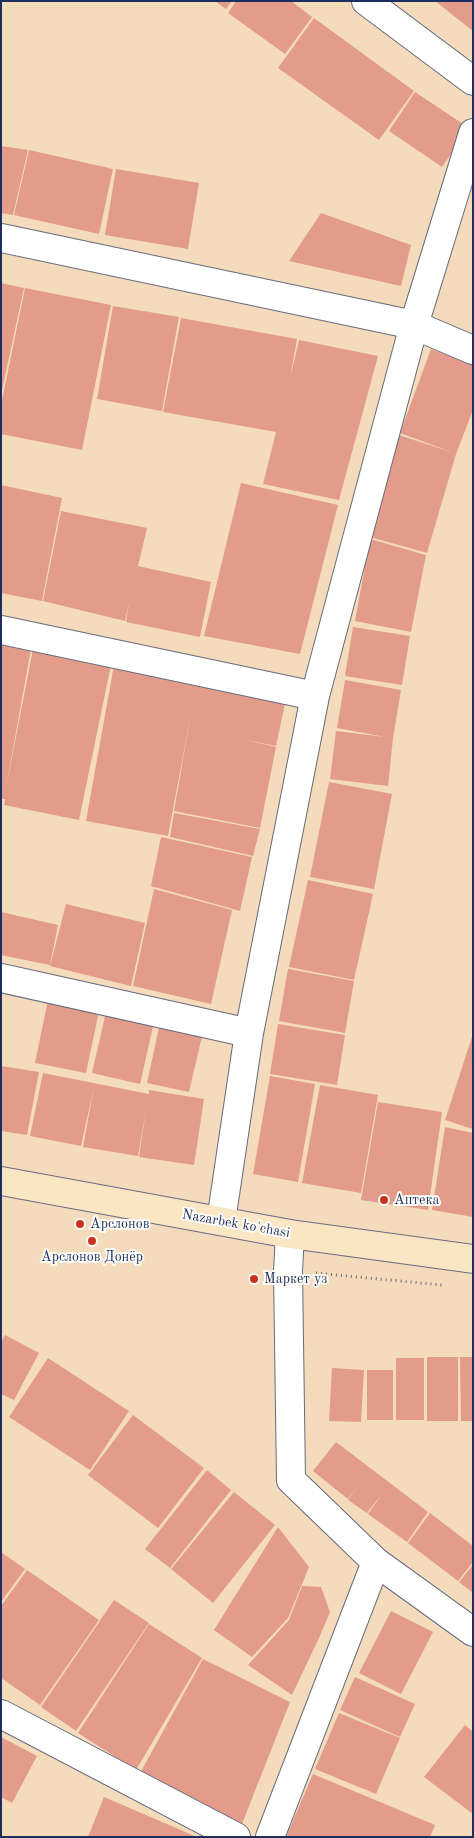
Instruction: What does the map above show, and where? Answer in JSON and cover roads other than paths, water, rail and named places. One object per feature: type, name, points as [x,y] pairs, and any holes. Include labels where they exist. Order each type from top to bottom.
[{"type":"main road","name":"Nazarbek ko'chasi","points":[[1,1182],[290,1234],[473,1259]]},
{"type":"street","points":[[366,1],[473,81]]},
{"type":"street","points":[[221,1221],[249,1033],[315,696],[414,325],[473,133]]},
{"type":"street","points":[[1,238],[414,325],[473,350]]},
{"type":"street","points":[[1,630],[315,696]]},
{"type":"street","points":[[1,978],[249,1033]]},
{"type":"street","points":[[290,1234],[288,1271],[291,1480],[376,1562],[473,1632]]},
{"type":"street","points":[[270,1837],[376,1562]]},
{"type":"street","points":[[1,1714],[236,1837]]},
{"type":"place","name":"Аптека","points":[[384,1200]]},
{"type":"place","name":"Арслонов","points":[[80,1224]]},
{"type":"place","name":"Арслонов Донёр","points":[[92,1241]]},
{"type":"place","name":"Маркет уз","points":[[254,1279]]}]
